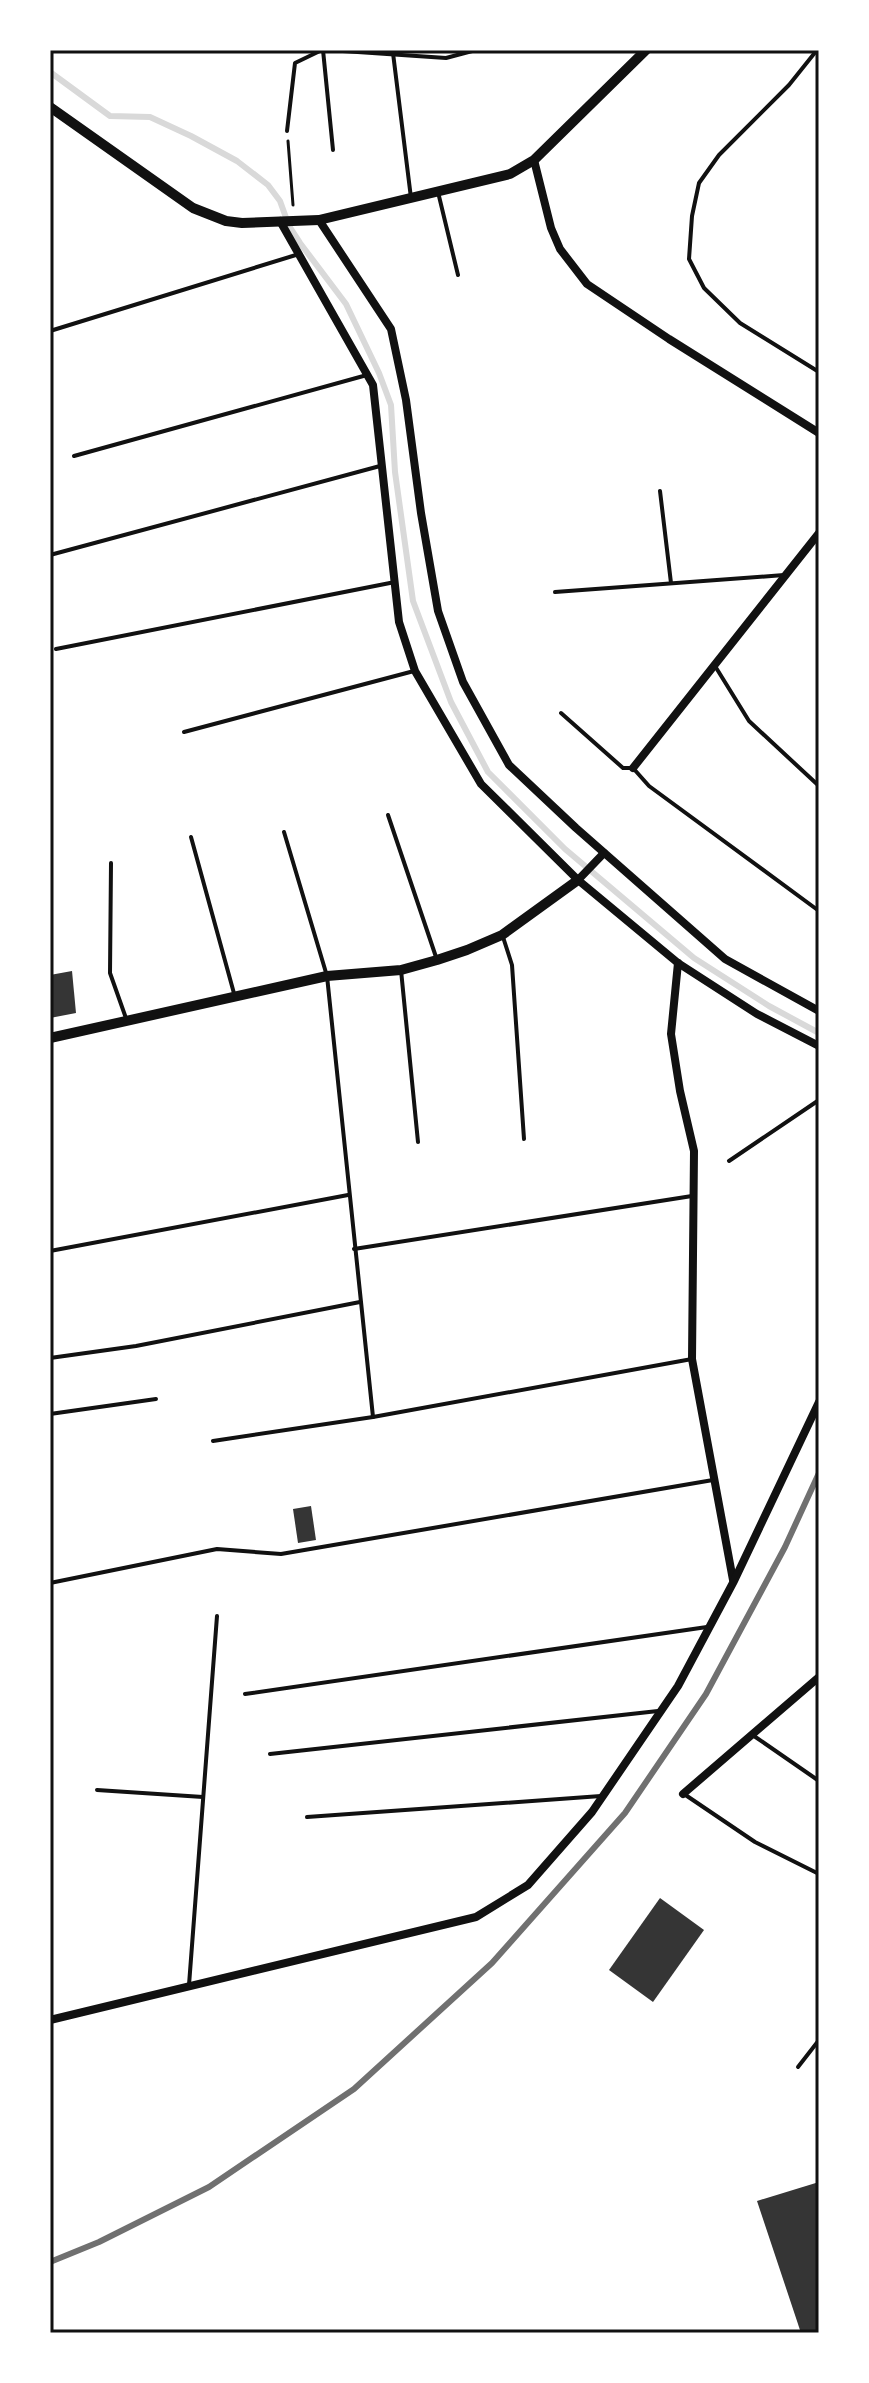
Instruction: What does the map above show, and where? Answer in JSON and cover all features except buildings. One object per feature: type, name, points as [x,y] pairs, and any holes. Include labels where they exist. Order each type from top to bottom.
[{"type":"street","points":[[50,107],[193,208],[226,221],[242,223],[319,220],[510,174],[534,160],[646,50]]},
{"type":"street","points":[[534,160],[551,228],[560,249],[587,284],[819,433]]},
{"type":"street","points":[[319,220],[391,329],[406,400],[438,611],[463,682],[509,765],[725,959],[819,1011]]},
{"type":"street","points":[[287,221],[299,254],[373,385],[399,622],[415,671],[481,784],[578,880],[678,963],[757,1014],[819,1046]]},
{"type":"street","points":[[633,768],[818,539]]},
{"type":"street","points":[[50,1038],[327,976],[401,970],[467,950],[502,935],[578,880],[604,853]]},
{"type":"street","points":[[678,963],[671,1034],[694,1151],[692,1359],[734,1581]]},
{"type":"street","points":[[50,2020],[476,1917],[528,1885],[592,1812],[678,1686],[734,1581],[819,1402]]},
{"type":"street","points":[[683,1794],[819,1677]]},
{"type":"lane","points":[[324,50],[333,150]]},
{"type":"lane","points":[[287,131],[295,63],[324,50],[446,58],[476,50]]},
{"type":"lane","points":[[817,50],[789,85],[719,155],[699,183],[692,216],[689,259],[704,288],[740,323],[819,372]]},
{"type":"lane","points":[[393,53],[411,198]]},
{"type":"lane","points":[[438,191],[458,275]]},
{"type":"lane","points":[[50,331],[299,254]]},
{"type":"lane","points":[[74,456],[367,375]]},
{"type":"lane","points":[[50,555],[383,465]]},
{"type":"lane","points":[[660,491],[671,583]]},
{"type":"lane","points":[[555,592],[787,575]]},
{"type":"lane","points":[[56,649],[395,582]]},
{"type":"lane","points":[[715,666],[749,721],[819,786]]},
{"type":"lane","points":[[184,732],[415,671]]},
{"type":"lane","points":[[561,713],[623,768],[633,768],[649,786],[819,911]]},
{"type":"lane","points":[[388,815],[437,960]]},
{"type":"lane","points":[[284,832],[327,976],[373,1417]]},
{"type":"lane","points":[[191,837],[235,998]]},
{"type":"lane","points":[[111,863],[110,973],[127,1021]]},
{"type":"lane","points":[[502,935],[512,965],[524,1139]]},
{"type":"lane","points":[[401,970],[418,1142]]},
{"type":"lane","points":[[729,1161],[819,1100]]},
{"type":"lane","points":[[50,1251],[348,1195]]},
{"type":"lane","points":[[354,1249],[692,1196]]},
{"type":"lane","points":[[50,1358],[136,1346],[360,1302]]},
{"type":"lane","points":[[213,1441],[373,1417],[692,1359]]},
{"type":"lane","points":[[50,1414],[156,1399]]},
{"type":"lane","points":[[50,1583],[217,1549],[281,1554],[715,1480]]},
{"type":"lane","points":[[189,1986],[217,1616]]},
{"type":"lane","points":[[245,1694],[709,1627]]},
{"type":"lane","points":[[270,1754],[661,1711]]},
{"type":"lane","points":[[754,1736],[819,1781]]},
{"type":"lane","points":[[97,1790],[204,1797]]},
{"type":"lane","points":[[683,1794],[755,1842],[819,1874]]},
{"type":"lane","points":[[307,1817],[603,1796]]},
{"type":"lane","points":[[798,2067],[819,2040]]},
{"type":"path","points":[[287,131],[287,221]]},
{"type":"waterway","points":[[50,72],[110,116],[150,117],[237,161],[268,185],[280,201],[289,226],[300,243],[346,304],[391,405],[395,472],[413,601],[451,702],[488,772],[565,849],[694,958],[769,1006],[819,1033]]},
{"type":"railway","points":[[50,2262],[99,2242],[209,2187],[354,2089],[492,1963],[625,1813],[706,1694],[785,1547],[819,1473]]}]
